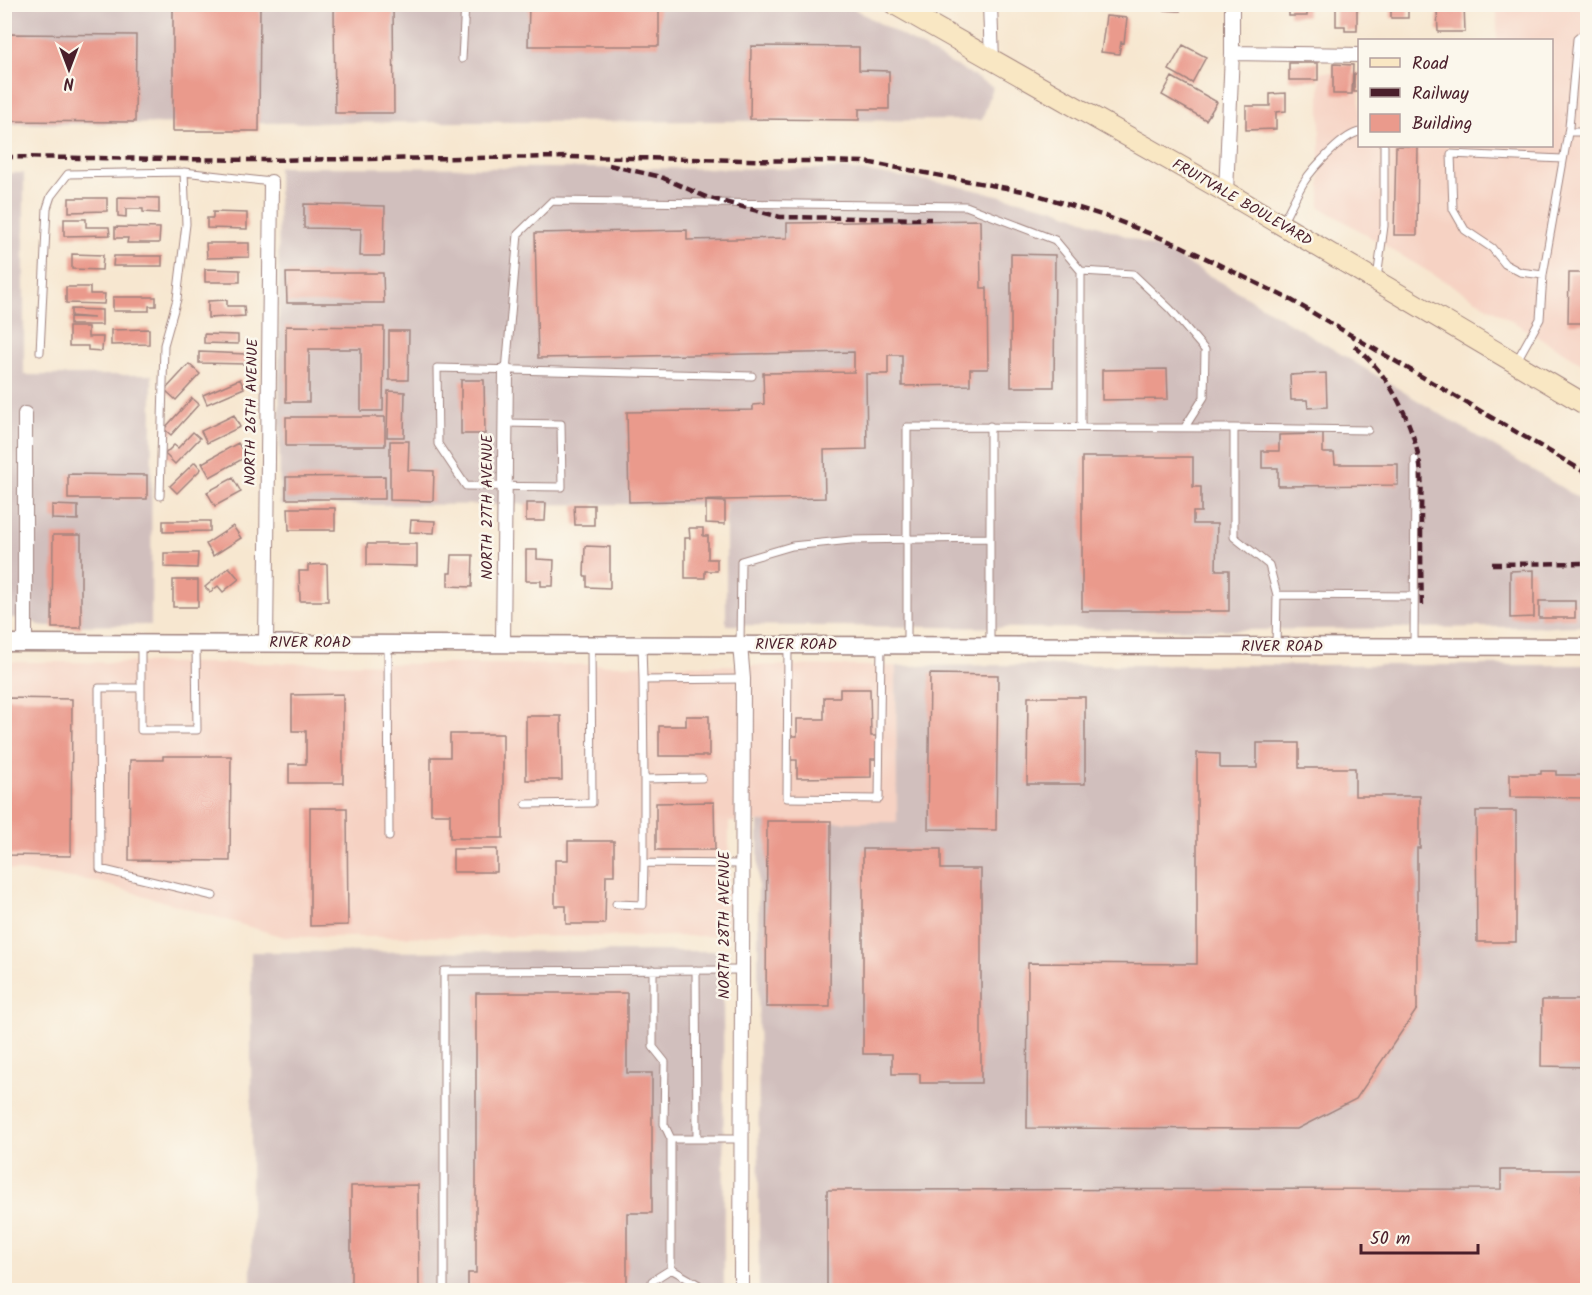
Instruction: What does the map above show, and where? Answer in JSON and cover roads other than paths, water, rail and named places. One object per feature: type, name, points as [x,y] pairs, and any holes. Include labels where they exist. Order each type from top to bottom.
[{"type":"main road","name":"FRUITVALE BOULEVARD","points":[[894,4],[1226,192],[1586,403]]},
{"type":"street","points":[[990,4],[992,61]]},
{"type":"street","points":[[1226,192],[1232,4]]},
{"type":"street","points":[[1232,53],[1358,55]]},
{"type":"street","name":"NORTH 26TH AVENUE","points":[[266,643],[271,182]]},
{"type":"street","name":"NORTH 27TH AVENUE","points":[[503,644],[506,371]]},
{"type":"street","points":[[25,414],[25,643]]},
{"type":"street","name":"RIVER ROAD","points":[[4,643],[1587,647]]},
{"type":"street","name":"NORTH 28TH AVENUE","points":[[740,645],[743,679],[741,1290]]},
{"type":"lane","points":[[462,59],[465,4]]},
{"type":"lane","points":[[1515,363],[1540,319],[1543,275],[1568,132],[1578,39],[1587,30]]},
{"type":"lane","points":[[1281,225],[1305,180],[1328,154],[1354,132],[1358,132]]},
{"type":"lane","points":[[1568,132],[1587,132]]},
{"type":"lane","points":[[1376,281],[1384,226],[1384,147]]},
{"type":"lane","points":[[1543,275],[1520,272],[1504,264],[1492,248],[1465,230],[1453,209],[1451,154],[1563,159]]},
{"type":"lane","points":[[40,352],[47,208],[51,196],[68,174],[184,172],[271,182]]},
{"type":"lane","points":[[160,496],[164,345],[177,299],[186,224],[184,172]]},
{"type":"lane","points":[[506,371],[518,234],[552,201],[966,206],[1055,240],[1081,271],[1081,427]]},
{"type":"lane","points":[[1081,271],[1133,274],[1170,309],[1205,350],[1204,397],[1185,427]]},
{"type":"lane","points":[[505,423],[561,424],[562,487],[466,486],[438,444],[437,368],[752,376]]},
{"type":"lane","points":[[990,426],[990,646]]},
{"type":"lane","points":[[907,646],[907,427],[1185,427],[1368,430]]},
{"type":"lane","points":[[1234,428],[1234,537],[1269,565],[1277,595],[1276,646]]},
{"type":"lane","points":[[1414,647],[1415,459]]},
{"type":"lane","points":[[906,538],[989,538]]},
{"type":"lane","name":"NORTH 28TH AVENUE","points":[[740,645],[741,561],[792,546],[906,538]]},
{"type":"lane","points":[[1277,595],[1414,596]]},
{"type":"lane","points":[[141,643],[141,730],[197,730],[196,643]]},
{"type":"lane","points":[[388,644],[389,837]]},
{"type":"lane","points":[[526,804],[592,803],[591,645]]},
{"type":"lane","points":[[616,904],[643,905],[642,645]]},
{"type":"lane","points":[[788,646],[787,798],[868,799],[879,799],[881,646]]},
{"type":"lane","points":[[643,680],[743,679]]},
{"type":"lane","points":[[141,688],[99,688],[100,869],[213,896]]},
{"type":"lane","points":[[644,779],[702,778]]},
{"type":"lane","points":[[644,863],[742,864]]},
{"type":"lane","points":[[653,970],[653,1047],[665,1062],[664,1124],[671,1139],[671,1269]]},
{"type":"lane","points":[[696,970],[697,1139]]},
{"type":"lane","points":[[444,1290],[444,971],[742,970]]},
{"type":"lane","points":[[671,1139],[741,1139]]},
{"type":"lane","points":[[652,1290],[652,1281],[671,1269]]},
{"type":"lane","points":[[671,1269],[699,1285],[699,1290]]},
{"type":"railway","points":[[4,157],[257,160],[571,157],[866,162],[1028,192],[1108,217],[1181,246],[1291,300],[1588,474]]},
{"type":"railway","points":[[609,165],[661,177],[706,197],[780,217],[931,219]]},
{"type":"railway","points":[[1354,346],[1367,357],[1390,386],[1408,421],[1414,439],[1421,479],[1422,607]]},
{"type":"railway","points":[[1492,564],[1588,563]]}]
